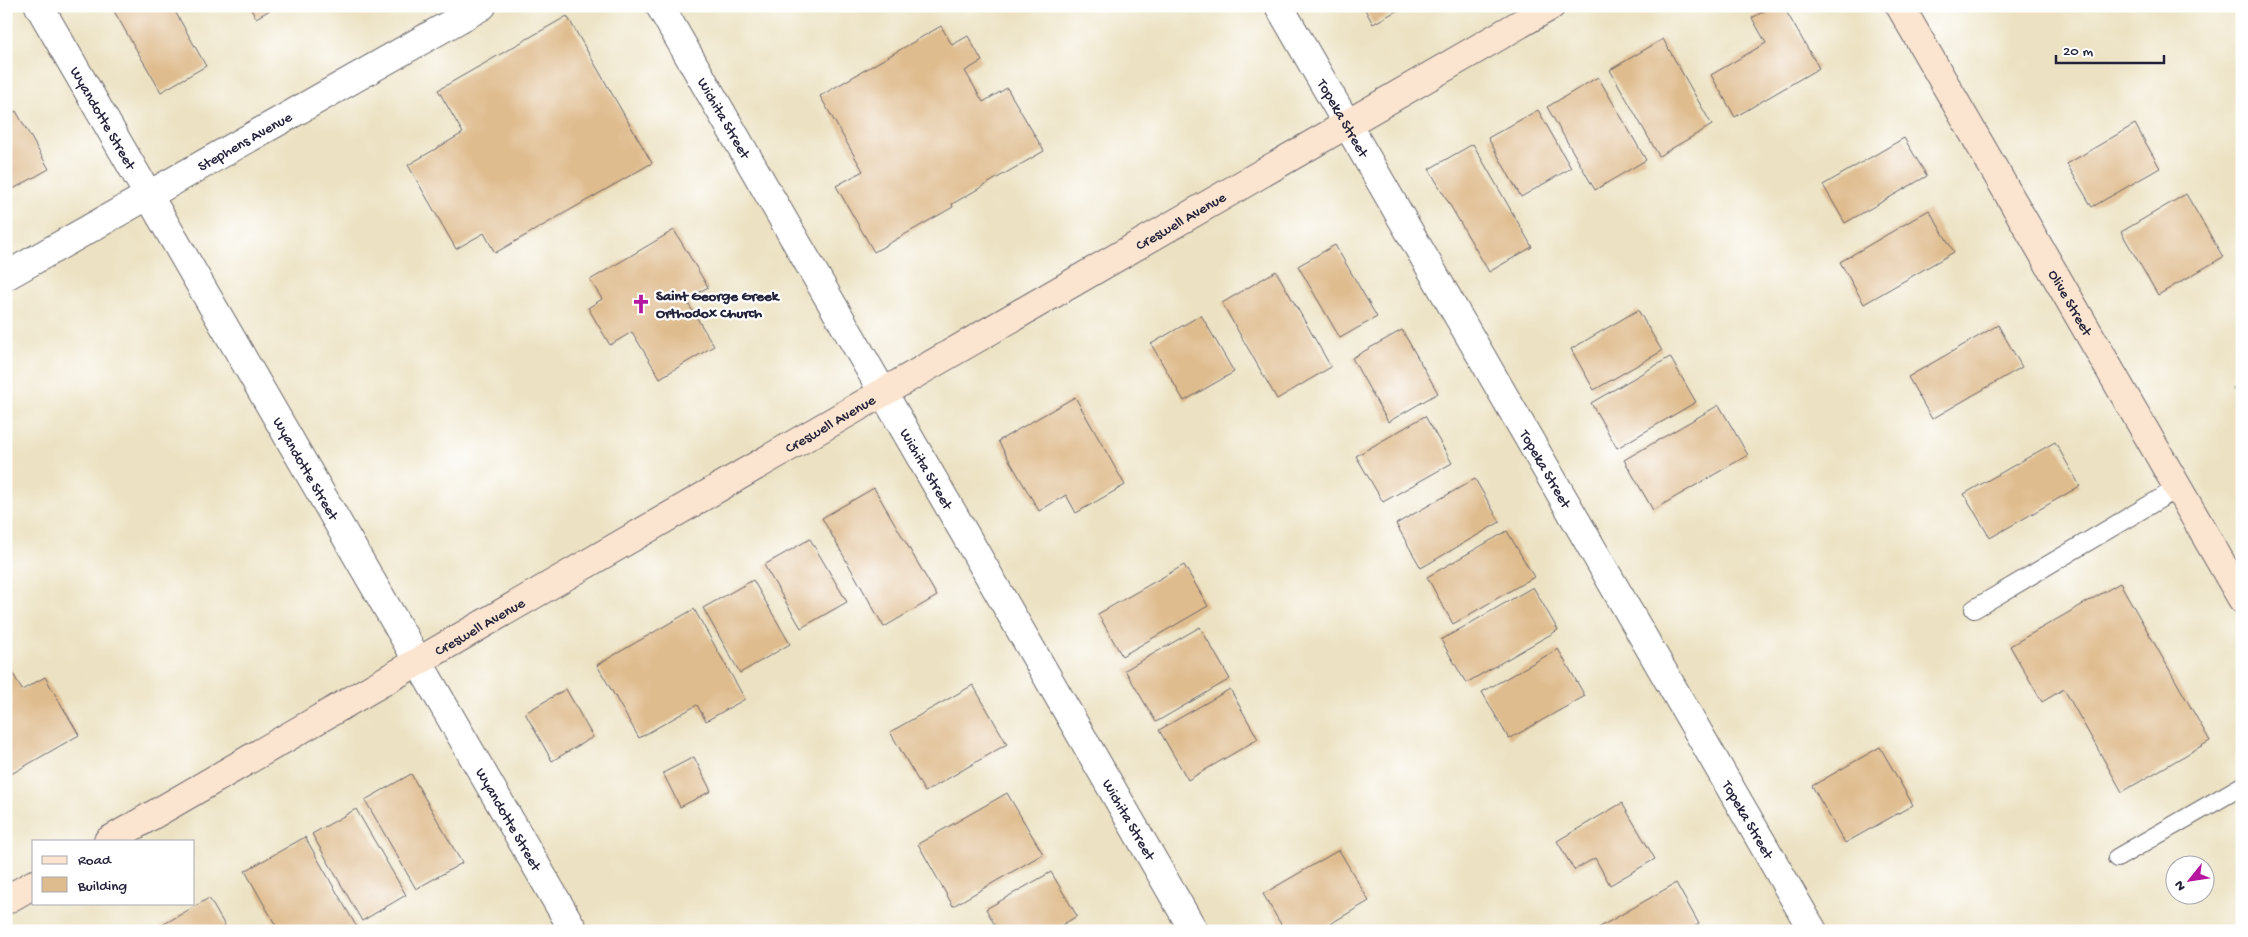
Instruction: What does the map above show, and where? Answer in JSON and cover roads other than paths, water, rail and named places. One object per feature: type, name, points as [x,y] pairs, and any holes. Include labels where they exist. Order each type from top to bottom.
[{"type":"street","name":"Wyandotte Street","points":[[39,6],[574,931]]},
{"type":"street","name":"Stephens Avenue","points":[[6,276],[149,197],[482,6]]},
{"type":"street","name":"Wichita Street","points":[[660,6],[1194,931]]},
{"type":"street","name":"Topeka Street","points":[[1279,6],[1813,931]]},
{"type":"street","name":"Creswell Avenue","points":[[110,840],[1551,6]]},
{"type":"street","name":"Olive Street","points":[[1900,6],[2242,599]]},
{"type":"street","points":[[6,900],[32,885]]},
{"type":"lane","points":[[1974,609],[2178,488]]},
{"type":"lane","points":[[2117,858],[2242,786]]},
{"type":"place","name":"Saint George Greek Orthodox Church","points":[[641,304]]}]
